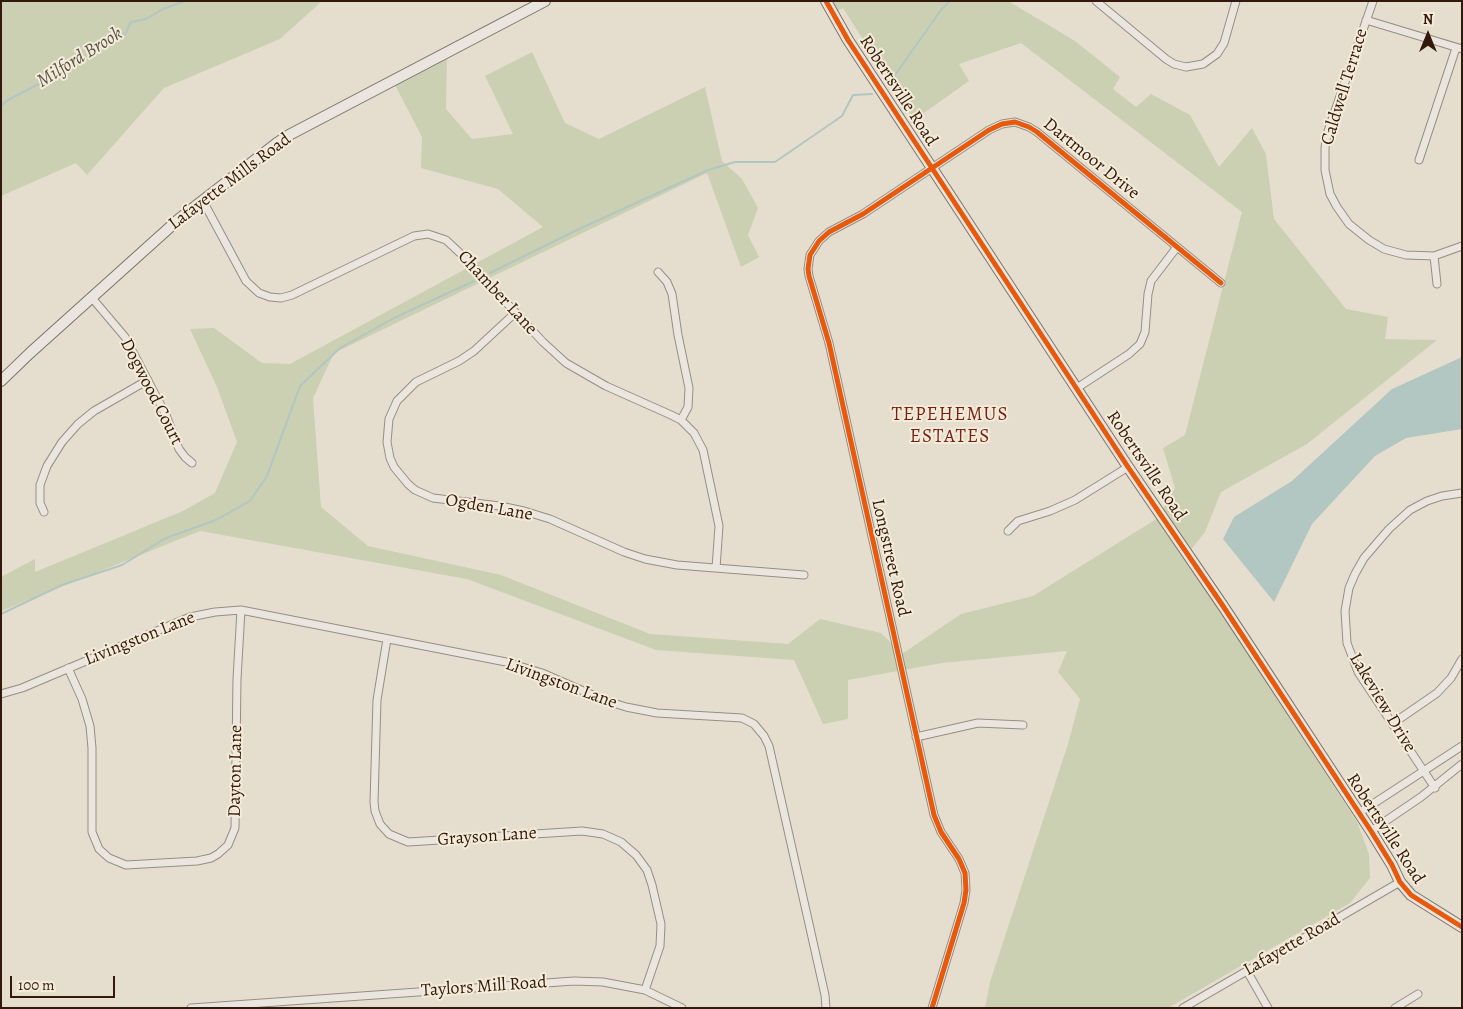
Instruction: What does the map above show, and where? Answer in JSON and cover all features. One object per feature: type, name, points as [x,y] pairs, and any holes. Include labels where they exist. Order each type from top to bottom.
[{"type":"street","name":"Lafayette Mills Road","points":[[1,381],[30,352],[179,219],[289,135],[545,1]]},
{"type":"street","name":"Robertsville Road","points":[[826,1],[835,16],[835,20],[1128,467],[1223,606],[1371,830],[1400,882],[1411,895],[1462,928]]},
{"type":"street","points":[[1096,1],[1166,59],[1174,64],[1186,67],[1203,64],[1217,54],[1224,43],[1236,1]]},
{"type":"street","name":"Caldwell Terrace","points":[[1373,1],[1327,134],[1324,161],[1328,186],[1333,200],[1343,217],[1360,235],[1400,254],[1434,256],[1462,246]]},
{"type":"street","points":[[1366,20],[1459,49],[1419,160]]},
{"type":"street","name":"Dartmoor Drive","points":[[932,168],[995,126],[1010,122],[1020,123],[1037,132],[1221,283]]},
{"type":"street","name":"Longstreet Road","points":[[932,168],[863,214],[823,237],[810,255],[808,268],[829,343],[936,821],[959,859],[966,882],[964,903],[932,1008]]},
{"type":"street","name":"Chamber Lane","points":[[203,201],[246,280],[252,288],[265,296],[281,298],[292,295],[408,238],[428,234],[452,244],[553,352],[583,374],[681,420],[694,433],[703,450],[719,526],[716,568]]},
{"type":"street","points":[[1077,388],[1129,354],[1140,344],[1145,332],[1151,281],[1177,247]]},
{"type":"street","points":[[1434,256],[1437,284]]},
{"type":"street","points":[[658,272],[667,282],[672,294],[678,336],[689,388],[688,407],[681,420]]},
{"type":"street","name":"Dogwood Court","points":[[92,298],[125,337],[166,414],[179,448],[192,463]]},
{"type":"street","name":"Ogden Lane","points":[[515,313],[474,351],[416,382],[397,401],[389,419],[387,442],[390,458],[400,475],[415,490],[433,498],[500,506],[524,511],[645,559],[677,565],[804,576]]},
{"type":"street","points":[[44,512],[40,504],[40,485],[47,466],[62,442],[78,424],[94,411],[148,380]]},
{"type":"street","points":[[1008,531],[1018,521],[1050,511],[1075,500],[1128,467]]},
{"type":"street","name":"Lakeview Drive","points":[[1435,788],[1358,672],[1350,654],[1345,635],[1344,620],[1346,604],[1355,574],[1364,558],[1389,529],[1416,506],[1435,498],[1462,493]]},
{"type":"street","name":"Livingston Lane","points":[[1,694],[22,688],[190,617],[241,610],[523,666],[626,708],[657,713],[736,717],[754,724],[764,736],[769,746],[826,996],[826,1008]]},
{"type":"street","name":"Dayton Lane","points":[[68,668],[82,699],[90,726],[92,748],[92,832],[99,849],[109,858],[126,865],[197,861],[211,858],[228,845],[235,828],[237,679],[241,610]]},
{"type":"street","name":"Grayson Lane","points":[[388,639],[377,700],[374,802],[380,824],[389,834],[408,842],[582,831],[602,834],[620,842],[636,855],[647,870],[661,924],[660,946],[645,990]]},
{"type":"street","points":[[1392,724],[1437,693],[1451,678],[1462,659]]},
{"type":"street","points":[[916,737],[978,723],[1023,725]]},
{"type":"street","points":[[1359,814],[1462,746]]},
{"type":"street","points":[[1371,830],[1435,788],[1462,764]]},
{"type":"street","name":"Lafayette Road","points":[[1183,1008],[1400,882]]},
{"type":"street","points":[[1247,971],[1268,1008]]},
{"type":"street","name":"Taylors Mill Road","points":[[191,1008],[276,1005],[574,981],[603,982],[645,990],[682,1008]]},
{"type":"street","points":[[1395,1008],[1418,994]]},
{"type":"green space","points":[[1,1],[322,1],[280,39],[164,88],[87,175],[76,163],[1,196]]},
{"type":"green space","points":[[826,1],[1008,1],[1075,41],[1120,77],[1113,89],[1136,107],[1151,94],[1190,115],[1219,167],[1252,128],[1266,154],[1274,219],[1346,309],[1388,317],[1385,339],[1437,340],[1307,444],[1221,492],[1205,532],[1185,557],[1357,822],[1369,854],[1370,878],[1350,903],[1168,1008],[985,1008],[990,982],[1068,744],[1080,699],[1058,672],[1067,651],[942,663],[848,680],[848,719],[823,724],[794,660],[656,650],[467,579],[200,531],[1,611],[1,577],[35,559],[35,572],[183,511],[215,493],[237,442],[217,387],[190,329],[214,328],[262,363],[290,364],[543,227],[498,189],[421,168],[422,137],[392,79],[447,53],[446,109],[472,139],[513,134],[485,76],[532,52],[565,123],[599,139],[705,87],[722,161],[742,179],[758,208],[748,235],[759,257],[741,267],[707,173],[334,353],[313,398],[321,507],[368,546],[501,575],[650,634],[788,644],[820,619],[881,633],[902,654],[961,614],[1033,596],[1158,518],[1175,488],[1163,448],[1185,435],[1242,212],[1021,43],[959,64],[969,81],[914,120],[843,8],[834,13]]},
{"type":"shaded area","points":[[1462,357],[1462,429],[1406,438],[1375,456],[1312,524],[1274,602],[1223,539],[1234,517],[1292,481],[1392,389]]},
{"type":"waterway","name":"Milford Brook","points":[[1,106],[8,100],[77,64],[125,34],[131,22],[146,19],[163,9],[185,1]]},
{"type":"waterway","points":[[888,82],[941,10],[950,1]]},
{"type":"waterway","points":[[490,273],[577,230],[708,170],[735,162],[775,162],[842,116],[853,95],[872,94]]},
{"type":"waterway","points":[[1,614],[62,585],[122,565],[166,538],[216,520],[250,501],[267,476],[300,386],[340,348],[394,318],[474,281]]},
{"type":"cycle path","points":[[826,1],[848,40],[1128,467],[1223,606],[1371,831],[1400,882],[1411,895],[1462,927]]},
{"type":"cycle path","points":[[932,1008],[964,903],[966,890],[965,873],[959,859],[941,832],[934,815],[829,343],[809,276],[810,255],[819,241],[829,232],[863,214],[989,130],[1002,124],[1015,122],[1037,132],[1221,283]]},
{"type":"district","name":"TEPEHEMUS ESTATES","points":[[950,426]]}]
